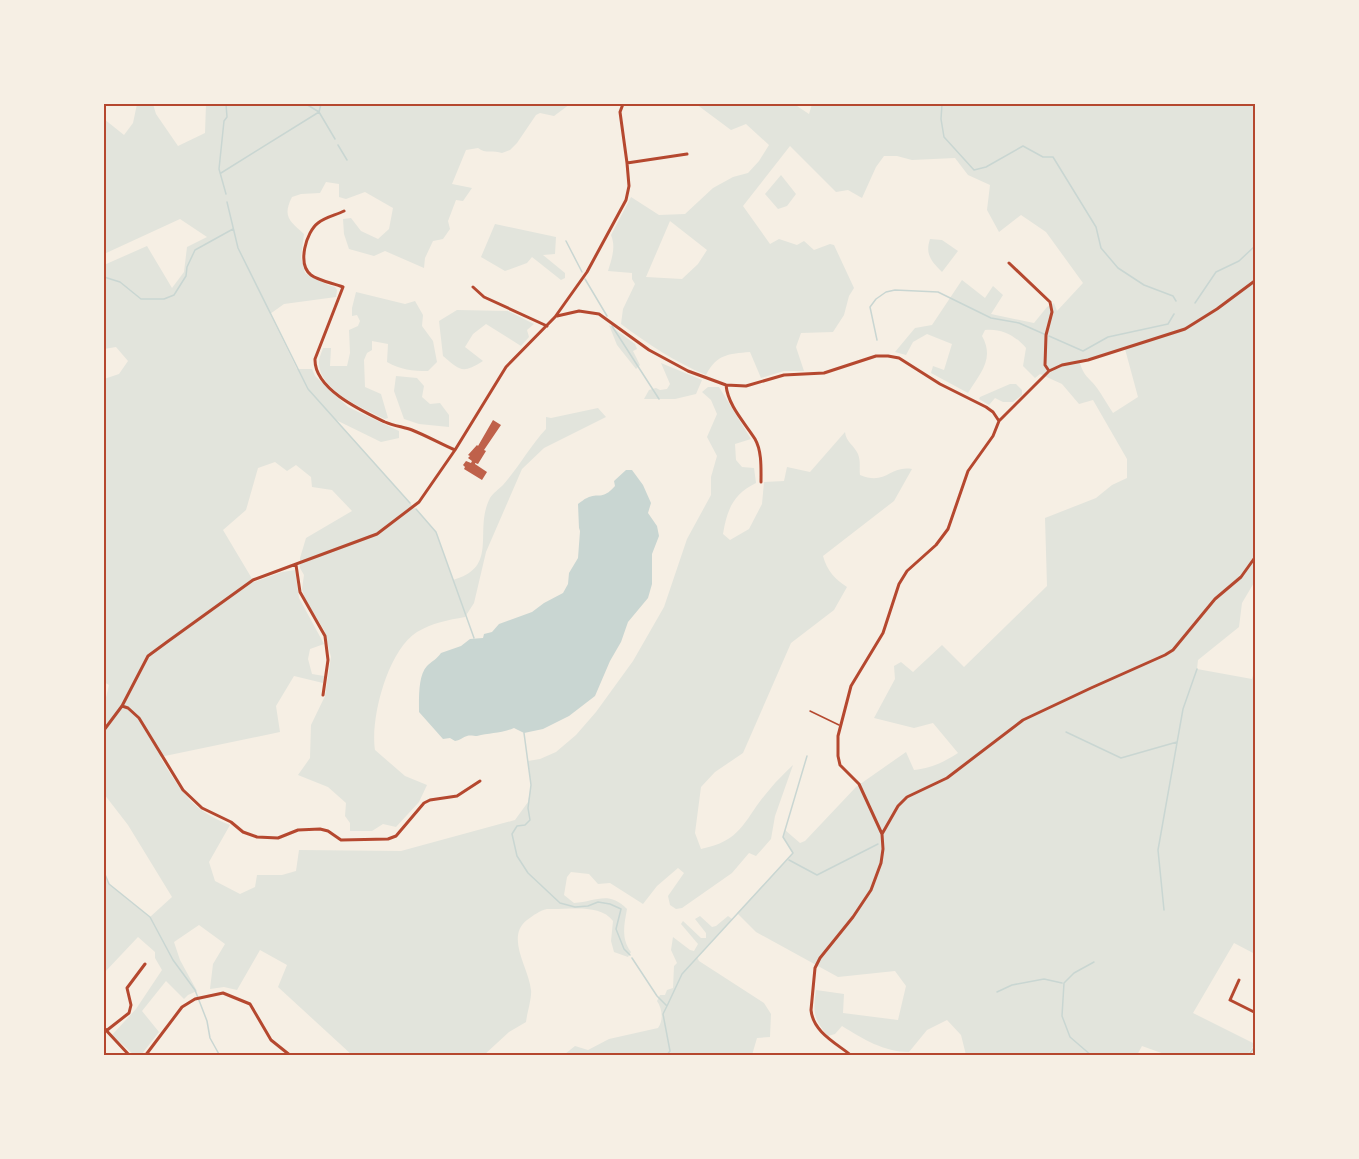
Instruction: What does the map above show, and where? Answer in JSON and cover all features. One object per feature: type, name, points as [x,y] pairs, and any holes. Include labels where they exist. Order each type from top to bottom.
[{"type":"street","points":[[104,730],[122,706],[148,656],[253,580],[377,534],[418,502],[455,450],[506,367],[547,326],[587,272],[626,200],[629,186],[620,112],[623,104]]},
{"type":"street","points":[[627,163],[687,154]]},
{"type":"street","points":[[344,212],[317,223],[310,230],[307,240],[305,259],[308,271],[315,277],[343,287],[315,359],[318,375],[327,386],[352,405],[387,423],[408,428],[455,450]]},
{"type":"street","points":[[1009,263],[1050,302],[1052,312],[1046,335],[1045,364],[1049,371]]},
{"type":"street","points":[[852,1056],[826,1036],[814,1022],[811,1010],[814,974],[820,958],[871,890],[881,862],[882,834],[858,784],[840,765],[837,747],[851,686],[883,633],[899,584],[907,571],[943,537],[948,529],[968,471],[993,436],[999,421],[1049,371],[1062,365],[1088,360],[1185,329],[1256,280]]},
{"type":"street","points":[[473,287],[484,297],[547,326]]},
{"type":"street","points":[[555,316],[579,311],[599,314],[649,350],[688,371],[726,385],[746,386],[784,375],[824,373],[876,356],[899,358],[940,384],[986,407],[999,421]]},
{"type":"street","points":[[726,385],[727,393],[744,426],[756,441],[761,482]]},
{"type":"street","points":[[882,834],[898,806],[908,797],[947,778],[1023,720],[1166,656],[1215,600],[1241,577],[1256,555]]},
{"type":"street","points":[[296,565],[300,592],[325,636],[328,660],[323,695]]},
{"type":"street","points":[[122,706],[128,708],[139,718],[183,790],[202,808],[257,837],[278,838],[298,830],[308,829],[328,831],[341,840],[388,839],[396,836],[417,810],[430,800],[457,796],[480,782]]},
{"type":"street","points":[[130,1056],[105,1030],[129,1013],[131,1005],[127,988],[145,963]]},
{"type":"street","points":[[1239,980],[1230,1000],[1256,1013]]},
{"type":"street","points":[[146,1056],[182,1007],[200,997],[223,993],[250,1004],[271,1040],[291,1056]]},
{"type":"lane","points":[[810,711],[840,726]]},
{"type":"shaded area","points":[[137,104],[153,104],[156,114],[178,146],[205,133],[206,104],[570,104],[554,116],[540,113],[536,115],[510,150],[502,153],[478,148],[466,150],[452,184],[472,188],[463,201],[456,200],[448,221],[450,229],[443,239],[433,241],[425,258],[424,268],[385,251],[374,256],[349,249],[344,234],[343,219],[351,218],[361,231],[378,239],[389,229],[393,208],[365,192],[346,199],[339,197],[339,184],[326,182],[320,193],[292,197],[289,204],[289,218],[304,234],[301,257],[305,273],[335,287],[336,297],[284,304],[270,314],[297,369],[312,369],[315,376],[348,407],[399,431],[399,438],[381,442],[336,420],[436,532],[453,580],[467,574],[476,566],[481,557],[485,510],[490,498],[509,478],[546,429],[546,417],[551,418],[598,408],[606,417],[544,448],[522,469],[486,552],[474,603],[465,617],[440,622],[417,632],[398,654],[378,703],[374,736],[375,750],[405,776],[427,785],[419,802],[396,827],[383,824],[372,831],[350,831],[350,823],[345,816],[346,803],[328,787],[298,775],[310,758],[311,725],[325,696],[331,657],[324,630],[305,599],[302,589],[304,575],[300,568],[300,558],[306,538],[352,511],[332,490],[312,487],[311,477],[296,465],[287,471],[275,462],[258,468],[246,510],[223,530],[254,582],[295,570],[299,598],[324,644],[310,649],[308,659],[312,674],[324,676],[323,683],[294,676],[276,706],[280,732],[160,757],[181,790],[196,806],[230,825],[209,862],[215,881],[240,894],[255,887],[257,875],[282,875],[296,871],[299,850],[401,851],[515,820],[528,802],[531,785],[528,761],[556,752],[576,735],[596,712],[633,661],[664,607],[687,539],[711,495],[711,477],[717,456],[707,437],[717,414],[711,400],[702,392],[708,387],[719,387],[751,439],[735,444],[736,460],[742,467],[754,468],[756,483],[742,492],[729,510],[723,534],[730,540],[749,529],[762,504],[764,482],[784,481],[787,467],[810,472],[845,432],[858,454],[860,475],[876,478],[898,470],[912,469],[894,501],[823,556],[832,574],[847,587],[834,610],[791,643],[743,753],[715,772],[701,787],[695,833],[701,849],[715,845],[735,834],[761,800],[793,765],[775,816],[771,839],[756,856],[749,853],[732,873],[682,908],[676,909],[670,905],[668,896],[684,873],[678,868],[657,886],[643,904],[610,883],[598,884],[589,874],[571,872],[567,877],[564,895],[574,903],[608,898],[627,909],[625,937],[631,952],[628,957],[614,952],[611,941],[613,921],[600,912],[583,909],[547,909],[532,916],[521,927],[518,935],[520,953],[531,990],[526,1022],[509,1032],[484,1055],[352,1055],[278,987],[287,965],[260,950],[237,990],[224,987],[210,989],[213,964],[225,944],[199,925],[174,942],[180,960],[197,991],[184,999],[166,981],[142,1011],[159,1032],[141,1055],[134,1055],[112,1035],[136,1009],[162,970],[155,958],[155,952],[138,937],[104,973],[104,872],[109,884],[150,917],[172,897],[128,825],[104,794],[104,706],[109,685],[104,682],[104,379],[119,374],[128,361],[116,347],[104,349],[104,265],[147,246],[172,288],[184,272],[187,247],[207,237],[180,219],[104,254],[104,119],[124,135],[133,123]]},
{"type":"shaded area","points":[[696,104],[794,104],[809,114],[812,104],[1255,104],[1255,581],[1242,603],[1239,627],[1198,660],[1197,669],[1252,679],[1255,668],[1255,954],[1234,943],[1193,1013],[1255,1044],[1247,1055],[1167,1055],[1142,1046],[1137,1055],[966,1055],[961,1035],[947,1020],[927,1030],[909,1052],[882,1047],[842,1026],[835,1034],[828,1036],[819,1025],[815,1014],[816,990],[844,994],[843,1013],[898,1020],[906,986],[895,971],[838,977],[756,932],[737,913],[793,853],[783,837],[785,830],[800,843],[805,841],[856,787],[906,752],[914,770],[938,764],[958,753],[933,723],[914,728],[874,718],[895,679],[894,666],[901,662],[913,672],[942,645],[964,667],[1047,586],[1045,518],[1096,498],[1112,485],[1127,478],[1127,459],[1093,400],[1079,404],[1062,384],[1040,374],[1035,378],[1023,366],[1026,348],[1008,334],[997,330],[985,330],[982,336],[986,344],[986,359],[968,393],[931,373],[933,366],[944,370],[952,344],[927,334],[913,342],[906,355],[895,352],[915,328],[932,325],[962,280],[985,298],[993,286],[1003,295],[991,314],[1034,323],[1047,307],[1054,303],[1057,311],[1083,283],[1046,232],[1021,215],[999,232],[987,210],[990,185],[968,175],[955,158],[912,160],[897,156],[884,156],[876,167],[862,198],[848,190],[836,192],[790,146],[743,206],[770,244],[779,239],[797,245],[804,241],[814,250],[830,244],[834,245],[854,288],[849,296],[844,315],[833,332],[801,333],[796,347],[804,371],[784,371],[761,378],[750,352],[724,356],[714,363],[706,375],[662,352],[621,324],[623,309],[635,284],[632,273],[608,271],[613,248],[611,235],[631,197],[659,215],[685,214],[713,188],[733,177],[748,173],[769,145],[746,124],[731,130]],"holes":[[[670,221],[707,250],[698,264],[682,279],[646,277]],[[1125,349],[1138,397],[1113,413],[1085,374],[1080,363]]]},
{"type":"shaded area","points":[[781,175],[796,194],[787,206],[778,209],[765,194]]},
{"type":"shaded area","points":[[495,224],[556,237],[555,254],[543,255],[565,273],[565,278],[561,280],[532,257],[527,263],[505,271],[481,257]]},
{"type":"shaded area","points":[[930,239],[942,240],[958,251],[942,272],[930,257],[928,249]]},
{"type":"shaded area","points":[[356,292],[405,304],[415,301],[423,315],[422,326],[433,341],[437,362],[428,371],[417,371],[397,367],[387,362],[388,344],[372,341],[372,350],[367,353],[364,360],[365,387],[381,394],[388,418],[385,419],[334,390],[321,372],[319,360],[323,348],[331,348],[330,366],[347,366],[350,353],[349,330],[358,326],[360,321],[357,315],[352,316]]},
{"type":"shaded area","points":[[457,310],[508,311],[534,324],[527,330],[529,337],[521,346],[486,324],[473,334],[465,347],[483,361],[470,368],[462,369],[443,356],[439,321]]},
{"type":"shaded area","points":[[609,325],[635,344],[637,349],[633,351],[640,365],[636,369],[617,345]]},
{"type":"shaded area","points":[[661,363],[702,380],[696,394],[675,399],[644,399],[649,390],[667,389],[670,384]]},
{"type":"shaded area","points":[[396,376],[417,378],[424,386],[422,397],[430,404],[440,403],[449,415],[449,427],[419,424],[404,419],[394,391]]},
{"type":"shaded area","points":[[1010,384],[1016,384],[1022,390],[1022,395],[1013,402],[1003,402],[995,398],[989,405],[979,399],[980,397]]},
{"type":"shaded area","points":[[626,470],[632,470],[643,485],[651,503],[648,513],[657,526],[659,536],[652,554],[652,584],[648,598],[628,622],[595,696],[569,716],[543,729],[524,733],[514,728],[468,736],[455,741],[450,738],[443,739],[419,712],[420,688],[424,670],[441,653],[461,646],[470,639],[483,638],[484,634],[492,632],[499,624],[532,612],[563,593],[568,584],[569,573],[578,558],[580,531],[578,504],[591,496],[603,495],[611,491],[615,486],[614,481]]},
{"type":"shaded area","points":[[700,916],[712,927],[728,916],[732,919],[697,957],[699,961],[764,1003],[771,1014],[770,1037],[757,1038],[752,1055],[566,1055],[575,1046],[588,1050],[609,1039],[658,1028],[662,1014],[657,1001],[660,995],[665,995],[667,990],[673,988],[674,966],[677,963],[671,950],[673,937],[694,951],[698,944],[681,924],[683,921],[701,938],[706,938],[706,933],[695,919]]},
{"type":"building","points":[[493,420],[501,425],[484,450],[486,451],[478,464],[475,463],[487,472],[482,480],[464,469],[463,465],[466,461],[471,463],[468,455],[478,446]]},
{"type":"waterway","points":[[226,104],[227,117],[224,121],[219,169],[226,194]]},
{"type":"waterway","points":[[306,104],[319,112],[335,139]]},
{"type":"waterway","points":[[221,173],[319,112],[321,104]]},
{"type":"waterway","points":[[942,104],[941,119],[944,137],[974,170],[986,167],[1023,146],[1043,157],[1053,157],[1096,227],[1101,248],[1118,268],[1144,285],[1173,296],[1176,301]]},
{"type":"waterway","points":[[338,145],[347,160]]},
{"type":"waterway","points":[[227,202],[238,248],[308,389],[410,503]]},
{"type":"waterway","points":[[104,277],[120,282],[141,299],[164,299],[174,295],[186,276],[187,267],[195,250],[233,229]]},
{"type":"waterway","points":[[566,241],[582,272]]},
{"type":"waterway","points":[[1195,303],[1216,272],[1239,261],[1256,245]]},
{"type":"waterway","points":[[585,279],[607,316]]},
{"type":"waterway","points":[[877,340],[870,307],[886,292],[895,290],[938,292],[991,318],[1019,323],[1044,334]]},
{"type":"waterway","points":[[1049,336],[1083,351],[1108,337],[1168,324],[1174,314]]},
{"type":"waterway","points":[[612,326],[659,399]]},
{"type":"waterway","points":[[416,509],[436,532],[474,638]]},
{"type":"waterway","points":[[1164,910],[1158,850],[1183,709],[1197,669]]},
{"type":"waterway","points":[[1066,732],[1121,758],[1177,742]]},
{"type":"waterway","points":[[524,733],[531,785],[528,808],[530,820],[525,825],[517,826],[512,834],[517,856],[528,873],[560,903],[575,907],[598,902],[621,909],[616,929],[624,949],[630,955]]},
{"type":"waterway","points":[[667,1006],[682,974],[793,853],[783,837],[807,756]]},
{"type":"waterway","points":[[789,860],[817,875],[878,844]]},
{"type":"waterway","points":[[104,872],[109,884],[150,917],[173,960],[195,990],[207,1021],[210,1038],[220,1056]]},
{"type":"waterway","points":[[632,958],[657,996],[667,1006],[663,1014],[670,1051],[666,1056]]},
{"type":"waterway","points":[[1092,1056],[1070,1037],[1062,1016],[1064,983],[1074,973],[1094,962]]},
{"type":"waterway","points":[[997,992],[1012,985],[1044,979],[1062,983]]},
{"type":"waterway","points":[[1248,1056],[1256,1045]]}]
